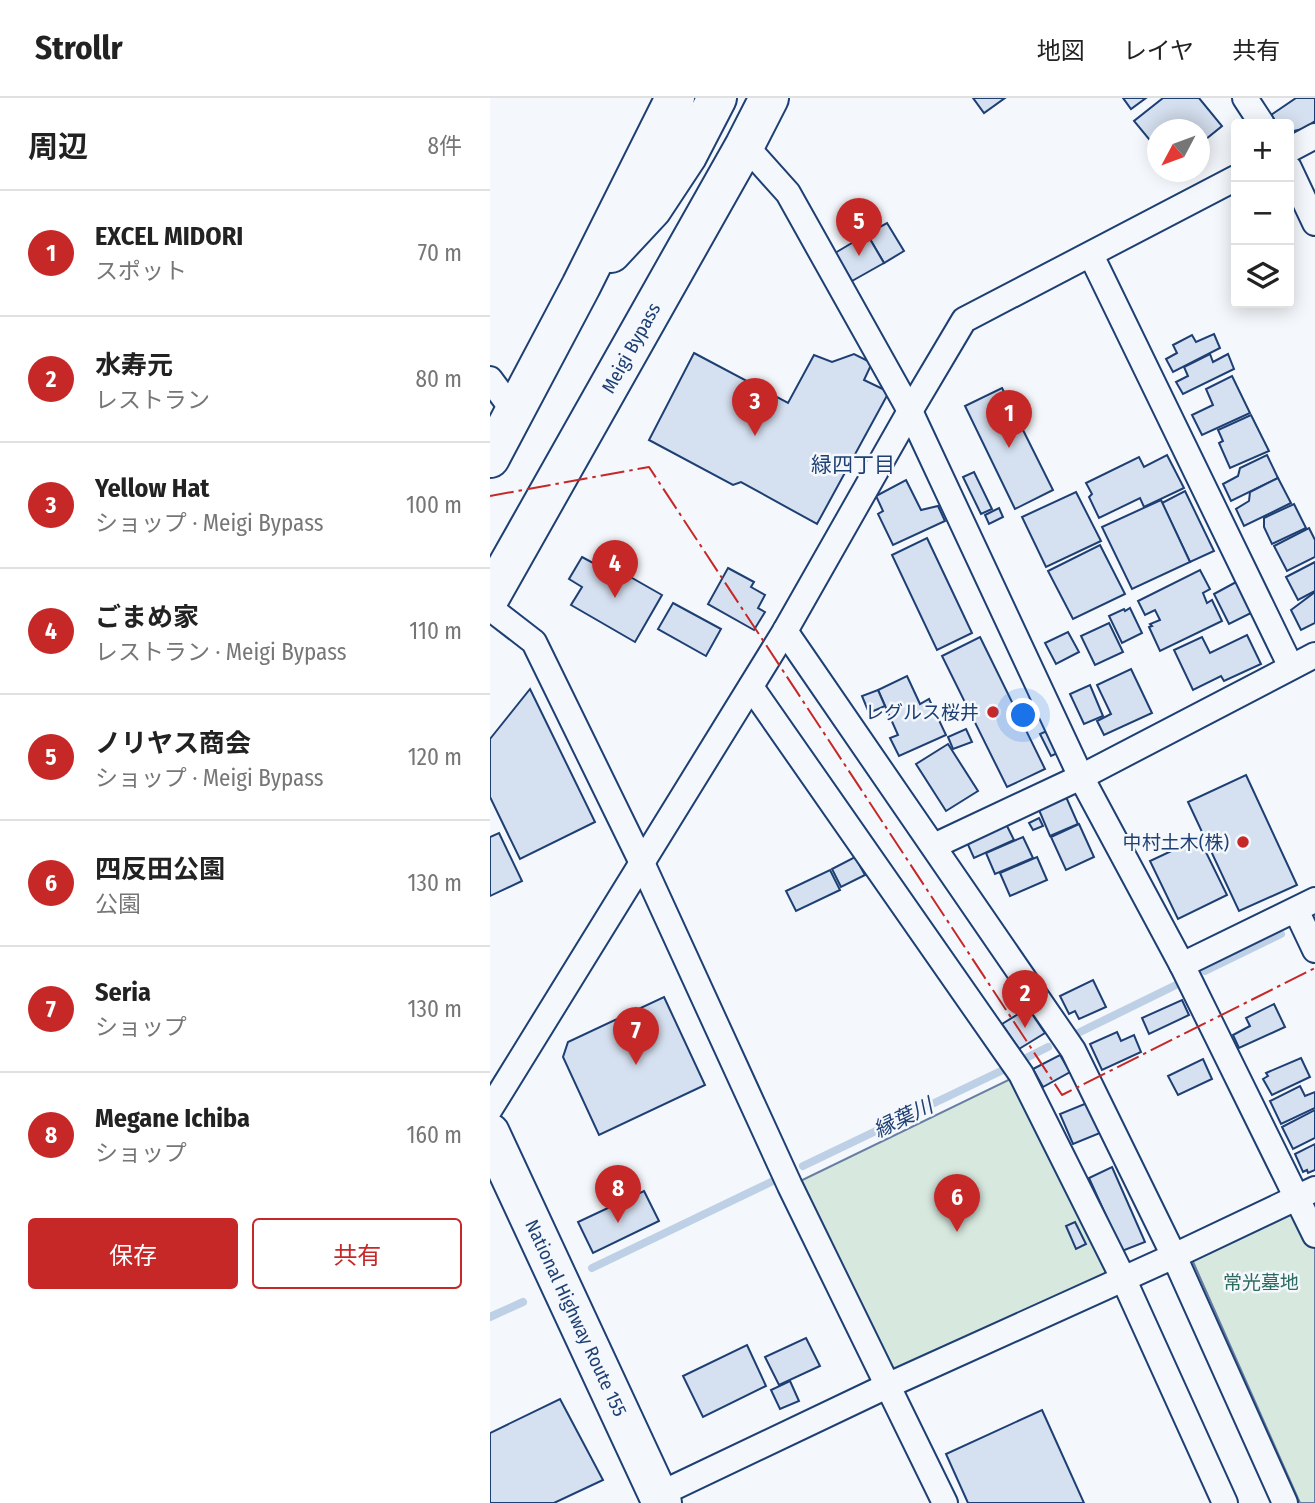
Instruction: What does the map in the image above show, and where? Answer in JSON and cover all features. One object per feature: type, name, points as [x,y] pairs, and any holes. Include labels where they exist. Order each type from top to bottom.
[{"type":"highway","points":[[490,458],[581,286],[675,98]]},
{"type":"highway","points":[[581,286],[652,209],[687,156],[717,98]]},
{"type":"highway","name":"Meigi Bypass","points":[[490,597],[769,98]]},
{"type":"highway","name":"National Highway Route 155","points":[[490,1133],[660,1499]]},
{"type":"street","points":[[1245,98],[1259,119]]},
{"type":"street","points":[[1294,147],[1315,136]]},
{"type":"street","points":[[745,145],[788,193],[910,411],[1081,777],[1306,1194],[1315,1235]]},
{"type":"street","points":[[1294,179],[1315,223]]},
{"type":"street","points":[[490,1110],[785,631],[964,320],[1231,181]]},
{"type":"street","points":[[1091,256],[1291,667]]},
{"type":"street","points":[[490,379],[515,413]]},
{"type":"street","points":[[490,608],[534,642],[643,864],[790,1186],[946,1503]]},
{"type":"street","points":[[785,631],[1073,1050],[1174,1256],[1285,1503]]},
{"type":"street","points":[[934,846],[1081,777],[1315,656]]},
{"type":"street","points":[[751,687],[1021,1074],[1123,1278],[1225,1503]]},
{"type":"street","points":[[1182,965],[1306,905],[1315,950]]},
{"type":"street","points":[[660,1499],[889,1385],[1306,1194]]},
{"type":"green space","points":[[1021,1074],[1123,1278],[889,1385],[790,1186]]},
{"type":"green space","name":"常光墓地","points":[[1315,1194],[1315,1503],[1300,1503],[1190,1255]]},
{"type":"building","points":[[973,98],[1005,98],[984,113]]},
{"type":"building","points":[[1123,98],[1146,98],[1131,109]]},
{"type":"building","points":[[1163,98],[1199,98],[1222,126],[1210,136],[1210,119],[1147,119],[1147,137],[1134,121]]},
{"type":"building","points":[[1296,98],[1315,98],[1315,121],[1303,129],[1294,131],[1294,119],[1274,119],[1271,115]]},
{"type":"building","points":[[887,223],[904,251],[884,263],[867,234]]},
{"type":"building","points":[[867,234],[884,263],[852,281],[835,253]]},
{"type":"building","points":[[1214,334],[1220,348],[1173,372],[1166,359],[1177,353],[1173,345],[1192,335],[1196,342]]},
{"type":"building","points":[[694,353],[788,403],[814,355],[832,362],[854,354],[872,363],[864,380],[889,392],[817,524],[741,482],[733,485],[649,440]]},
{"type":"building","points":[[1210,354],[1213,362],[1228,354],[1234,369],[1183,394],[1176,382],[1188,376],[1184,367]]},
{"type":"building","points":[[1232,376],[1250,413],[1202,435],[1192,415],[1213,405],[1206,389]]},
{"type":"building","points":[[1002,388],[1053,490],[1015,509],[965,406]]},
{"type":"building","points":[[1251,415],[1269,451],[1230,468],[1219,443],[1223,441],[1218,430]]},
{"type":"building","points":[[1167,455],[1184,488],[1144,507],[1140,498],[1099,518],[1086,483],[1139,457],[1144,467]]},
{"type":"building","points":[[1267,455],[1278,478],[1231,501],[1223,484],[1238,476],[1240,468]]},
{"type":"building","points":[[974,472],[992,509],[981,514],[963,477]]},
{"type":"building","points":[[1278,478],[1291,503],[1244,526],[1236,509],[1249,501],[1250,492]]},
{"type":"building","points":[[906,480],[921,510],[938,506],[945,521],[893,545],[878,514],[883,511],[876,496]]},
{"type":"building","points":[[1185,491],[1214,551],[1190,562],[1162,503]]},
{"type":"building","points":[[1076,492],[1101,541],[1046,567],[1022,517]]},
{"type":"building","points":[[1161,500],[1190,562],[1132,589],[1102,527]]},
{"type":"building","points":[[1294,504],[1306,528],[1272,544],[1264,527],[1264,518]]},
{"type":"building","points":[[999,508],[1003,517],[989,524],[985,515]]},
{"type":"building","points":[[1309,528],[1315,540],[1315,557],[1287,571],[1274,546]]},
{"type":"building","points":[[927,538],[972,633],[937,650],[892,555]]},
{"type":"building","points":[[1100,545],[1125,594],[1073,619],[1048,571]]},
{"type":"building","points":[[582,557],[593,563],[597,558],[662,595],[635,642],[571,605],[582,587],[569,579]]},
{"type":"building","points":[[1315,562],[1315,591],[1298,600],[1286,577]]},
{"type":"building","points":[[728,568],[754,582],[751,587],[765,595],[758,608],[765,612],[754,630],[708,604]]},
{"type":"building","points":[[1200,570],[1210,589],[1203,593],[1207,603],[1212,600],[1222,621],[1160,651],[1149,627],[1160,620],[1155,610],[1145,615],[1138,601]]},
{"type":"building","points":[[1238,581],[1253,612],[1229,624],[1214,594]]},
{"type":"building","points":[[1315,592],[1315,623],[1301,630],[1291,610]]},
{"type":"building","points":[[673,603],[721,629],[706,656],[658,629]]},
{"type":"building","points":[[1130,608],[1142,633],[1122,643],[1109,616]]},
{"type":"building","points":[[1109,623],[1123,652],[1095,665],[1081,636]]},
{"type":"building","points":[[1068,632],[1079,652],[1056,664],[1045,643]]},
{"type":"building","points":[[1247,635],[1261,664],[1224,681],[1221,676],[1193,690],[1174,650],[1202,637],[1210,653]]},
{"type":"building","name":"レグルス桜井","points":[[980,637],[1045,769],[1007,787],[942,656]]},
{"type":"building","points":[[1131,669],[1152,713],[1104,735],[1097,721],[1111,714],[1097,685]]},
{"type":"building","points":[[907,676],[920,704],[929,699],[946,735],[899,756],[890,738],[898,735],[878,690]]},
{"type":"building","points":[[1090,685],[1103,716],[1084,724],[1070,694]]},
{"type":"building","points":[[530,689],[595,822],[520,859],[490,797],[490,739]]},
{"type":"building","points":[[878,690],[885,706],[869,713],[862,696]]},
{"type":"building","points":[[966,729],[972,742],[953,749],[948,737]]},
{"type":"building","points":[[1049,730],[1060,752],[1051,756],[1040,734]]},
{"type":"building","points":[[948,744],[978,791],[946,811],[916,764]]},
{"type":"building","points":[[1246,775],[1297,885],[1239,911],[1188,802]]},
{"type":"building","points":[[1063,790],[1078,824],[1050,836],[1036,803]]},
{"type":"building","points":[[1039,818],[1043,826],[1033,830],[1029,823]]},
{"type":"building","points":[[1004,820],[1014,840],[974,858],[965,838]]},
{"type":"building","points":[[1079,824],[1094,857],[1066,870],[1051,837]]},
{"type":"building","points":[[499,833],[522,881],[490,896],[490,837]]},
{"type":"building","points":[[1023,837],[1033,858],[995,874],[986,853]]},
{"type":"building","points":[[1199,838],[1227,895],[1178,919],[1150,861]]},
{"type":"building","points":[[855,857],[865,875],[841,887],[832,869]]},
{"type":"building","points":[[1037,857],[1047,880],[1010,896],[1000,873]]},
{"type":"building","points":[[830,870],[840,890],[796,911],[786,891]]},
{"type":"building","points":[[1093,980],[1106,1007],[1079,1019],[1075,1011],[1069,1014],[1060,996]]},
{"type":"building","points":[[664,997],[705,1085],[599,1135],[563,1057],[568,1042]]},
{"type":"building","points":[[1182,1000],[1189,1015],[1149,1034],[1142,1018]]},
{"type":"building","points":[[1274,1004],[1285,1027],[1239,1048],[1233,1035],[1250,1026],[1246,1018]]},
{"type":"building","points":[[1028,1008],[1045,1033],[1019,1049],[1002,1024]]},
{"type":"building","points":[[1117,1032],[1121,1041],[1134,1035],[1141,1052],[1102,1070],[1090,1044]]},
{"type":"building","points":[[1060,1055],[1070,1072],[1043,1087],[1033,1069]]},
{"type":"building","points":[[1301,1058],[1310,1077],[1272,1095],[1263,1079],[1268,1076],[1266,1073]]},
{"type":"building","points":[[1203,1059],[1212,1079],[1178,1095],[1168,1076]]},
{"type":"building","points":[[1300,1086],[1305,1096],[1315,1092],[1315,1108],[1281,1124],[1270,1101]]},
{"type":"building","points":[[1087,1103],[1100,1133],[1073,1144],[1060,1114]]},
{"type":"building","points":[[1315,1110],[1315,1138],[1293,1149],[1282,1127]]},
{"type":"building","points":[[1315,1144],[1315,1170],[1303,1172],[1295,1154]]},
{"type":"building","points":[[1112,1167],[1145,1242],[1122,1251],[1089,1178]]},
{"type":"building","points":[[644,1191],[659,1221],[593,1253],[578,1222]]},
{"type":"building","points":[[1075,1222],[1086,1244],[1076,1249],[1066,1226]]},
{"type":"building","points":[[806,1338],[820,1366],[779,1385],[765,1357]]},
{"type":"building","points":[[747,1345],[766,1386],[703,1417],[683,1376]]},
{"type":"building","points":[[790,1381],[799,1401],[780,1409],[771,1390]]},
{"type":"building","points":[[560,1399],[603,1480],[554,1503],[490,1503],[490,1433]]},
{"type":"building","points":[[1042,1410],[1084,1503],[968,1503],[946,1454]]},
{"type":"waterway","name":"縁葉川","points":[[1205,971],[1281,934]]},
{"type":"waterway","name":"縁葉川","points":[[1076,1034],[1178,984]]},
{"type":"waterway","name":"縁葉川","points":[[1024,1059],[1048,1047]]},
{"type":"waterway","name":"縁葉川","points":[[803,1166],[1003,1070]]},
{"type":"waterway","name":"縁葉川","points":[[592,1268],[771,1182]]},
{"type":"waterway","name":"縁葉川","points":[[490,1317],[523,1302]]},
{"type":"power","points":[[490,496],[649,467],[1062,1095],[1315,968]]},
{"type":"place","name":"ノリヤス商会","points":[[859,256]]},
{"type":"place","name":"Yellow Hat","points":[[755,436]]},
{"type":"place","name":"EXCEL MIDORI","points":[[1009,448]]},
{"type":"place","name":"ごまめ家","points":[[615,598]]},
{"type":"place","name":"レグルス桜井","points":[[993,712]]},
{"type":"place","name":"中村土木(株)","points":[[1243,842]]},
{"type":"place","name":"水寿元","points":[[1025,1028]]},
{"type":"place","name":"Seria","points":[[636,1065]]},
{"type":"place","name":"Megane Ichiba","points":[[618,1223]]},
{"type":"place","name":"四反田公園","points":[[957,1232]]},
{"type":"district","name":"緑四丁目","points":[[853,465]]}]
